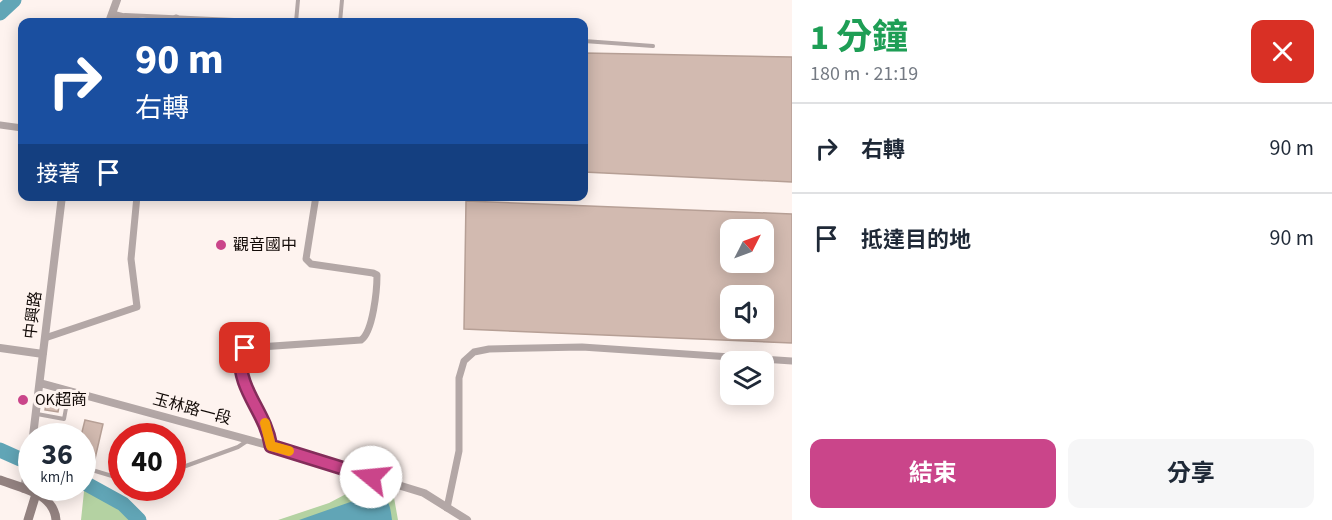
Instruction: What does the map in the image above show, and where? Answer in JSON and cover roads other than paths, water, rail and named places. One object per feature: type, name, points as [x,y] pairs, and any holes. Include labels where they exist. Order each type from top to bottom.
[{"type":"main road","points":[[0,480],[18,487]]},
{"type":"main road","points":[[28,520],[34,501]]},
{"type":"main road","points":[[48,501],[53,507],[56,520]]},
{"type":"street","points":[[111,18],[117,0]]},
{"type":"street","points":[[0,125],[18,128]]},
{"type":"street","name":"中興路","points":[[35,423],[61,201]]},
{"type":"street","points":[[45,338],[137,307],[131,259],[137,201]]},
{"type":"street","points":[[271,446],[268,428],[243,384],[240,352],[245,348],[360,340],[367,334],[377,286],[377,275],[373,273],[311,264],[306,259],[315,201]]},
{"type":"street","points":[[447,508],[459,451],[459,378],[464,361],[474,352],[489,349],[582,347],[792,361]]},
{"type":"street","points":[[0,348],[43,354]]},
{"type":"street","name":"玉林路一段","points":[[40,383],[271,446],[424,493],[467,520]]},
{"type":"lane","points":[[296,18],[298,0]]},
{"type":"lane","points":[[340,18],[342,0]]},
{"type":"lane","points":[[588,41],[653,46]]},
{"type":"lane","points":[[36,414],[64,419],[69,391]]},
{"type":"lane","points":[[186,466],[238,447],[248,440]]},
{"type":"water","points":[[376,493],[388,504],[392,520],[299,520]]},
{"type":"waterway","points":[[0,13],[14,0]]},
{"type":"waterway","points":[[0,450],[18,458]]},
{"type":"waterway","points":[[96,489],[123,504],[139,520]]},
{"type":"place","name":"觀音國中","points":[[221,245]]},
{"type":"place","name":"OK超商","points":[[23,400]]}]
